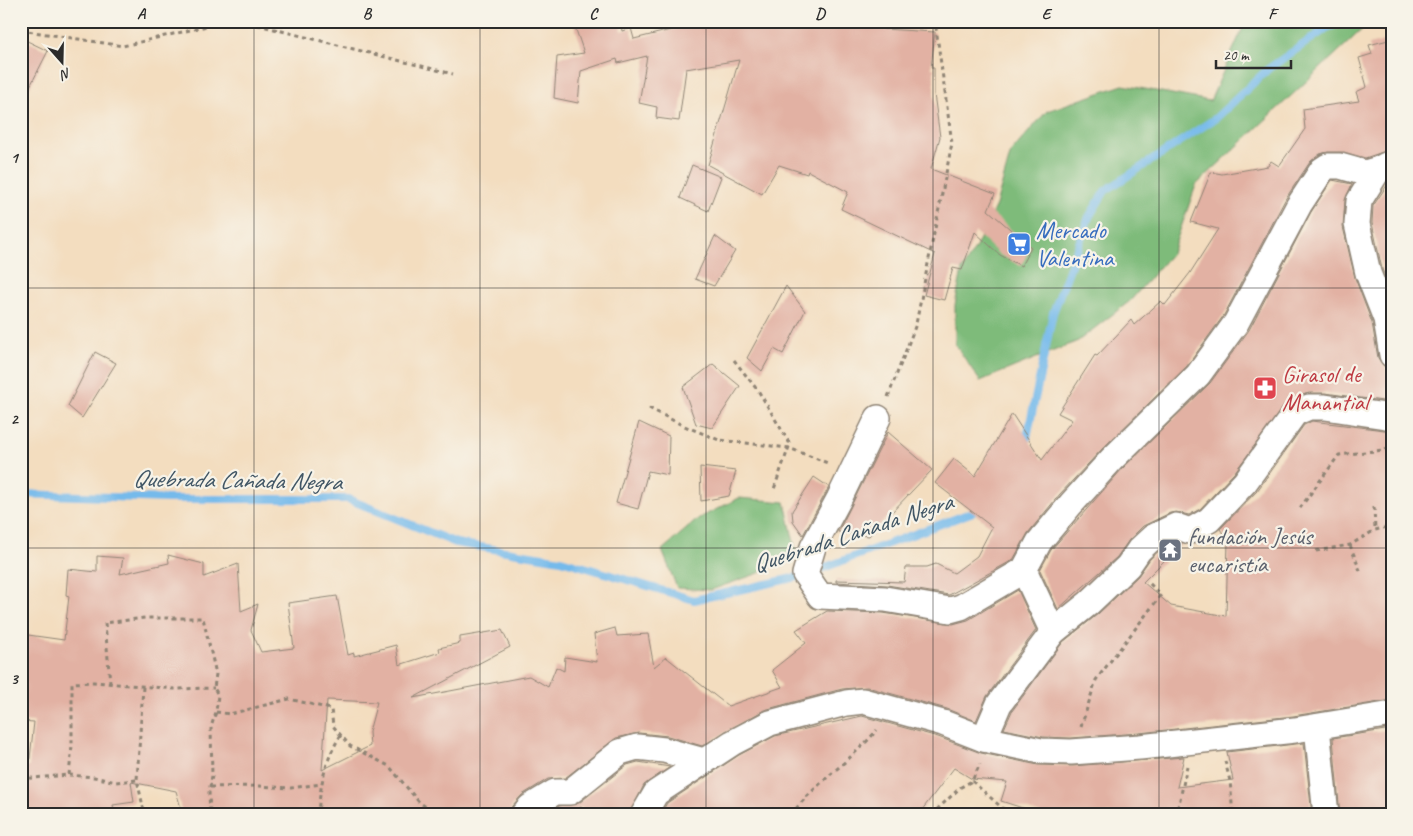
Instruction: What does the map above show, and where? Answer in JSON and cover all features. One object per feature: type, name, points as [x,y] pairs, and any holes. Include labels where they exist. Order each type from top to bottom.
[{"type":"street","points":[[878,418],[813,547],[805,574],[820,596],[885,599],[950,610],[961,608],[1024,570],[1040,542],[1071,504],[1112,459],[1198,375],[1236,323],[1299,205],[1322,170],[1328,166],[1340,166],[1365,173],[1386,165]]},
{"type":"street","points":[[1386,165],[1359,201],[1357,224],[1368,273],[1386,320],[1392,355]]},
{"type":"street","points":[[984,739],[999,704],[1053,632],[1090,603],[1153,537],[1176,526],[1190,531],[1195,530],[1209,520],[1246,482],[1295,413],[1309,407],[1325,407],[1392,417]]},
{"type":"street","points":[[1024,570],[1053,632]]},
{"type":"street","points":[[643,815],[656,793],[732,743],[770,723],[863,701],[943,723],[984,739],[1041,751],[1071,752],[1140,748],[1218,737],[1317,727],[1392,714]]},
{"type":"street","points":[[1317,727],[1326,815]]},
{"type":"street","points":[[523,815],[530,807],[554,792],[570,792],[620,752],[637,747],[664,750],[704,761]]},
{"type":"path","points":[[21,30],[123,46],[228,21]]},
{"type":"path","points":[[242,21],[453,74]]},
{"type":"path","points":[[878,418],[916,324],[952,143],[935,21]]},
{"type":"path","points":[[734,360],[759,392],[790,444],[774,489]]},
{"type":"path","points":[[650,408],[682,425],[719,440],[789,448],[852,472]]},
{"type":"path","points":[[1300,508],[1339,456],[1392,449]]},
{"type":"path","points":[[1374,507],[1375,530]]},
{"type":"path","points":[[1316,551],[1350,545],[1375,530],[1392,526]]},
{"type":"path","points":[[1350,545],[1361,573]]},
{"type":"path","points":[[1071,752],[1086,714],[1087,704],[1094,693],[1096,680],[1161,595],[1130,562]]},
{"type":"path","points":[[110,683],[105,622],[145,618],[203,618],[216,674],[214,688],[218,696],[216,712],[210,727],[212,776],[210,815]]},
{"type":"path","points":[[69,775],[72,746],[72,683],[214,688]]},
{"type":"path","points":[[143,687],[137,780],[145,815]]},
{"type":"path","points":[[216,712],[230,714],[289,699],[331,709],[333,726],[350,746],[389,766],[419,802],[437,815]]},
{"type":"path","points":[[791,815],[801,802],[866,743],[886,720],[900,711]]},
{"type":"path","points":[[318,815],[321,784],[328,755],[341,735]]},
{"type":"path","points":[[1218,737],[1230,781],[1233,815]]},
{"type":"path","points":[[931,815],[962,787],[972,781],[981,761],[984,739]]},
{"type":"path","points":[[21,779],[69,775],[94,777],[116,782],[137,780]]},
{"type":"path","points":[[1173,815],[1179,804],[1185,776]]},
{"type":"path","points":[[972,781],[1010,815]]},
{"type":"path","points":[[210,787],[260,786],[291,788],[321,784]]},
{"type":"green space","points":[[1246,21],[1371,21],[1196,185],[1172,253],[1130,301],[1078,341],[980,381],[955,344],[955,305],[962,270],[976,247],[996,205],[1011,152],[1047,111],[1123,85],[1210,101]]},
{"type":"green space","points":[[739,498],[785,502],[796,552],[759,573],[711,590],[677,588],[662,550],[699,518]]},
{"type":"building","points":[[573,21],[620,21],[622,31],[631,28],[634,39],[683,27],[682,21],[891,21],[883,29],[935,32],[931,68],[934,68],[934,94],[940,137],[931,169],[995,194],[988,210],[1031,247],[1021,266],[1000,255],[975,232],[962,270],[953,268],[944,300],[924,295],[935,254],[841,209],[848,192],[808,171],[807,174],[779,165],[762,194],[708,165],[739,60],[686,69],[679,121],[656,118],[657,107],[639,103],[647,56],[618,63],[617,59],[581,71],[578,103],[554,98],[557,57],[584,53]]},
{"type":"building","points":[[21,38],[48,51],[21,104]]},
{"type":"building","points":[[1392,39],[1392,152],[1386,151],[1365,158],[1344,152],[1328,152],[1320,154],[1310,162],[1286,198],[1224,315],[1187,366],[1102,449],[1060,494],[1028,533],[1013,560],[949,595],[887,585],[836,582],[836,580],[904,582],[906,567],[927,567],[936,564],[954,573],[977,556],[992,527],[935,483],[954,459],[975,476],[1012,414],[1042,460],[1072,420],[1058,413],[1095,355],[1097,356],[1131,320],[1134,325],[1161,301],[1165,305],[1190,273],[1218,229],[1191,222],[1211,172],[1222,174],[1268,166],[1271,161],[1279,166],[1305,129],[1303,109],[1359,101],[1356,92],[1367,87],[1359,58],[1372,54],[1369,45]]},
{"type":"building","points":[[692,165],[721,177],[708,211],[680,198]]},
{"type":"building","points":[[1392,178],[1392,294],[1382,269],[1372,223],[1373,206]]},
{"type":"building","points":[[1332,180],[1352,184],[1345,200],[1343,227],[1355,278],[1372,323],[1378,358],[1386,368],[1390,402],[1325,393],[1309,393],[1289,400],[1234,473],[1200,509],[1189,515],[1176,512],[1170,513],[1143,526],[1129,540],[1117,557],[1058,609],[1040,570],[1051,550],[1122,469],[1210,383],[1249,330],[1311,212]]},
{"type":"building","points":[[715,236],[735,251],[714,286],[695,279]]},
{"type":"building","points":[[786,286],[805,311],[783,354],[774,349],[762,371],[747,358]]},
{"type":"building","points":[[95,352],[116,363],[82,418],[68,406]]},
{"type":"building","points":[[713,364],[740,386],[712,428],[696,424],[683,387]]},
{"type":"building","points":[[1312,421],[1392,431],[1392,700],[1293,716],[1139,733],[1071,738],[1043,737],[1004,729],[1012,711],[1063,642],[1098,614],[1138,576],[1150,559],[1161,549],[1177,542],[1182,543],[1143,582],[1171,606],[1226,616],[1228,541],[1220,529],[1257,491],[1304,425]]},
{"type":"building","points":[[639,422],[669,436],[668,475],[648,471],[638,509],[616,503]]},
{"type":"building","points":[[888,432],[932,470],[869,536],[838,532]]},
{"type":"building","points":[[700,467],[736,471],[729,496],[701,501]]},
{"type":"building","points":[[814,477],[829,487],[803,535],[793,521],[792,511]]},
{"type":"building","points":[[168,555],[204,564],[204,577],[238,564],[241,611],[258,604],[251,630],[261,652],[294,648],[288,603],[337,596],[348,655],[354,653],[354,656],[396,645],[399,665],[440,652],[439,648],[460,643],[460,637],[502,630],[510,647],[413,698],[529,676],[548,687],[556,667],[564,671],[565,657],[597,662],[594,634],[615,628],[617,636],[648,634],[654,667],[666,657],[728,706],[782,687],[772,670],[806,643],[796,630],[827,611],[883,613],[953,624],[968,620],[1018,590],[1036,630],[987,696],[976,721],[947,709],[867,687],[842,689],[764,710],[702,746],[668,736],[639,733],[616,738],[565,778],[548,779],[522,795],[512,806],[509,815],[183,815],[176,791],[131,782],[134,802],[113,805],[115,815],[21,815],[21,768],[29,767],[34,722],[21,721],[21,634],[64,640],[69,596],[66,595],[68,569],[97,572],[97,556],[123,558],[120,574],[169,563]],"holes":[[[327,700],[377,702],[369,732],[370,746],[322,770]]]},
{"type":"building","points":[[862,716],[938,737],[981,753],[1038,765],[1072,766],[1184,757],[1177,787],[1233,780],[1227,752],[1304,743],[1312,815],[1054,813],[1053,815],[1044,815],[1001,801],[1007,782],[972,779],[954,768],[918,815],[660,815],[667,803],[739,755],[775,736]]},
{"type":"building","points":[[1392,729],[1392,815],[1340,815],[1333,738]]},
{"type":"building","points":[[638,762],[670,767],[644,785],[629,815],[589,815],[581,807],[571,815],[545,815],[559,806],[579,803],[627,765]]},
{"type":"waterway","name":"Quebrada Cañada Negra","points":[[1025,447],[1053,313],[1089,217],[1105,191],[1216,118],[1268,69],[1327,28],[1344,21]]},
{"type":"waterway","name":"Quebrada Cañada Negra","points":[[21,494],[168,499],[348,499],[456,543],[561,560],[694,600],[802,576],[981,509]]},
{"type":"place","name":"Mercado Valentina","points":[[1019,244]]},
{"type":"place","name":"Girasol de Manantial","points":[[1265,388]]},
{"type":"place","name":"fundación Jesús eucaristía","points":[[1170,550]]}]
